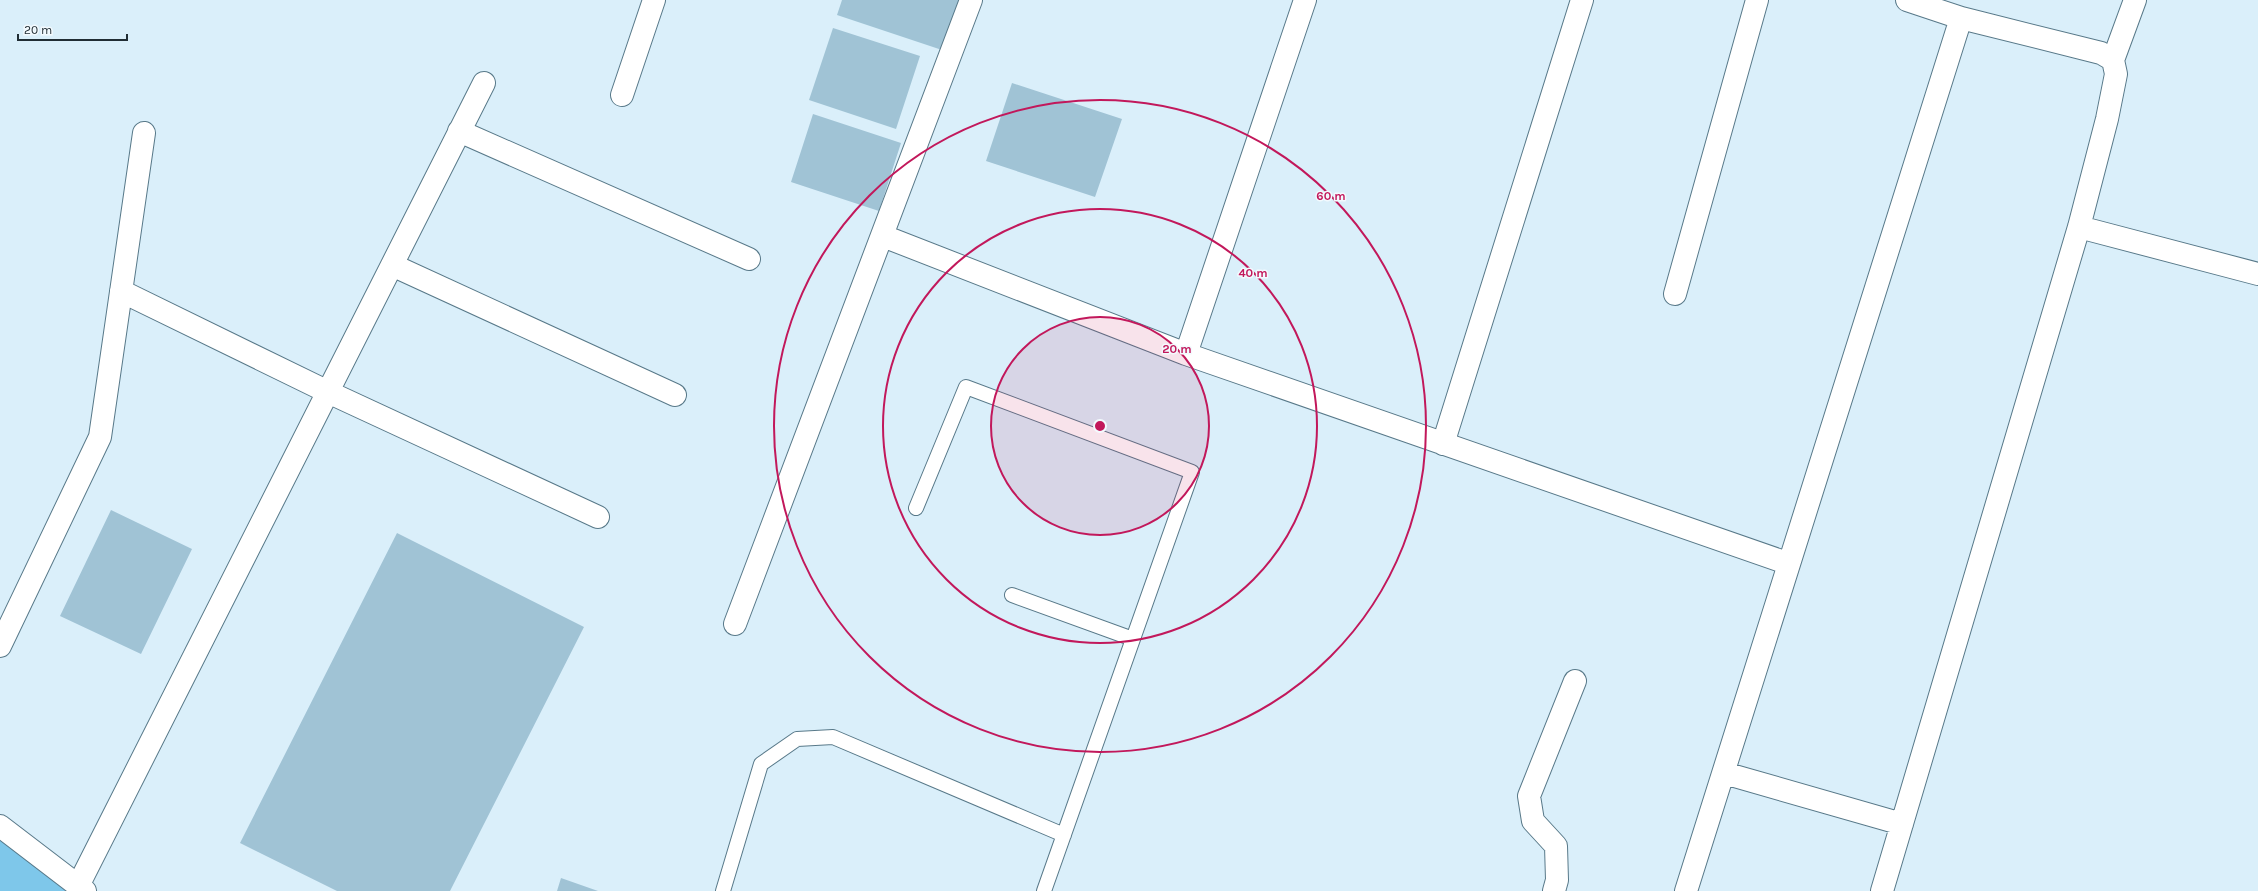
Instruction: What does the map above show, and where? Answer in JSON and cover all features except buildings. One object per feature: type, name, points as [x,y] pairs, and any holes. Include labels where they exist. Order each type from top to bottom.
[{"type":"street","points":[[622,95],[654,0]]},
{"type":"street","points":[[735,624],[971,0]]},
{"type":"street","points":[[1186,354],[1305,0]]},
{"type":"street","points":[[1443,444],[1582,0]]},
{"type":"street","points":[[1675,294],[1757,0]]},
{"type":"street","points":[[1907,0],[1962,18],[2101,53],[2113,60]]},
{"type":"street","points":[[1882,891],[2079,227],[2107,119],[2116,74],[2113,60],[2135,0]]},
{"type":"street","points":[[1686,891],[1788,564],[1962,18]]},
{"type":"street","points":[[0,826],[81,889],[328,392],[484,83]]},
{"type":"street","points":[[459,131],[749,259]]},
{"type":"street","points":[[0,646],[100,437],[144,133]]},
{"type":"street","points":[[2079,227],[2258,274]]},
{"type":"street","points":[[883,236],[1186,354],[1788,564]]},
{"type":"street","points":[[392,265],[675,395]]},
{"type":"street","points":[[121,291],[328,392],[598,517]]},
{"type":"street","points":[[1554,891],[1557,880],[1556,846],[1533,821],[1529,796],[1574,681]]},
{"type":"street","points":[[1724,773],[1902,824]]},
{"type":"lane","points":[[916,508],[966,387],[1192,472],[1044,891]]},
{"type":"lane","points":[[1012,595],[1133,639]]},
{"type":"lane","points":[[723,891],[761,764],[796,739],[832,737],[1064,835]]},
{"type":"shaded area","points":[[0,835],[72,891],[0,891]]}]
